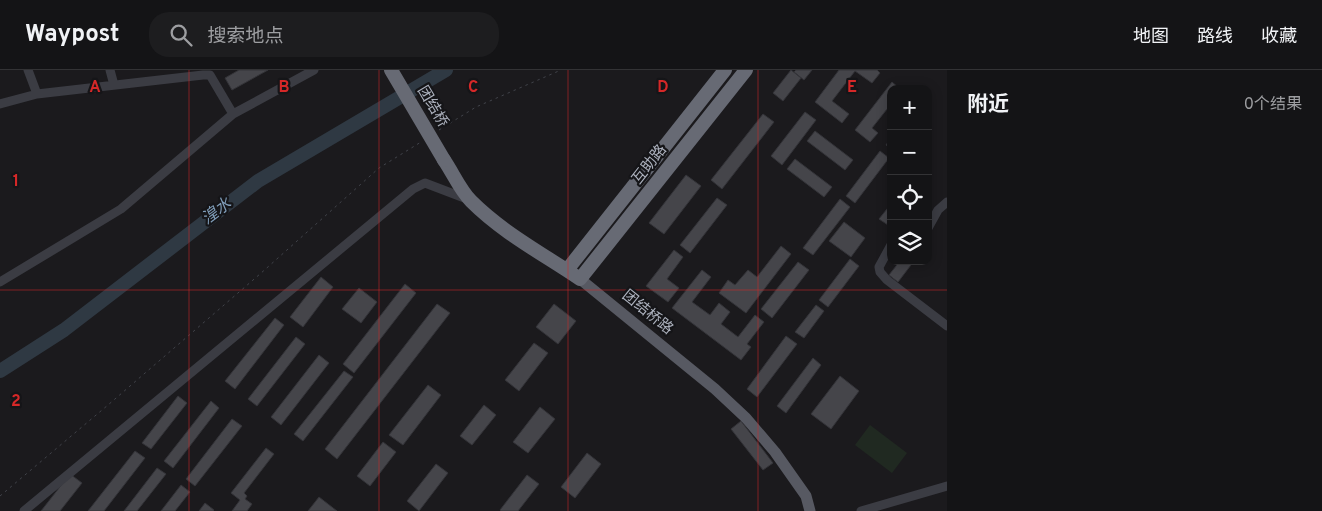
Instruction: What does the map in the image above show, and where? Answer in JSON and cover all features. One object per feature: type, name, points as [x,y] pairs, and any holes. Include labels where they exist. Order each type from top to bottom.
[{"type":"highway","name":"团结桥","points":[[391,70],[444,160]]},
{"type":"highway","name":"互助路","points":[[567,270],[726,70]]},
{"type":"highway","name":"互助路","points":[[580,280],[746,70]]},
{"type":"highway","name":"团结桥路","points":[[444,160],[470,200],[513,236],[580,280]]},
{"type":"main road","name":"团结桥路","points":[[580,280],[716,389],[746,418],[775,452],[806,496],[810,511]]},
{"type":"street","points":[[28,70],[37,94]]},
{"type":"street","points":[[110,70],[114,85]]},
{"type":"street","points":[[0,282],[121,209],[233,114],[314,70]]},
{"type":"street","points":[[0,104],[37,94],[209,73],[233,114]]},
{"type":"street","points":[[24,511],[413,189],[425,183],[470,200]]},
{"type":"street","points":[[932,221],[938,210],[947,202]]},
{"type":"street","points":[[887,252],[879,267],[880,272],[887,280],[947,326]]},
{"type":"street","points":[[861,511],[947,486]]},
{"type":"path","points":[[436,132],[476,107],[561,70]]},
{"type":"path","points":[[0,496],[260,274],[379,168],[427,137]]},
{"type":"shaded area","points":[[870,425],[907,453],[892,473],[855,445]]},
{"type":"building","points":[[239,70],[268,70],[232,90],[225,78]]},
{"type":"building","points":[[791,70],[801,78],[783,101],[773,93]]},
{"type":"building","points":[[796,70],[812,70],[804,80],[794,72]]},
{"type":"building","points":[[839,70],[877,70],[880,73],[872,83],[855,71],[832,101],[849,114],[842,123],[815,102]]},
{"type":"building","points":[[887,88],[887,109],[872,128],[878,133],[870,142],[855,130]]},
{"type":"building","points":[[805,112],[816,120],[782,165],[771,156]]},
{"type":"building","points":[[763,114],[774,122],[722,189],[711,180]]},
{"type":"building","points":[[815,131],[853,160],[845,170],[807,141]]},
{"type":"building","points":[[880,151],[887,156],[887,161],[855,203],[846,196]]},
{"type":"building","points":[[795,159],[832,187],[824,197],[787,169]]},
{"type":"building","points":[[686,175],[701,186],[664,234],[649,223]]},
{"type":"building","points":[[717,198],[727,205],[690,253],[680,245]]},
{"type":"building","points":[[840,199],[850,207],[813,255],[803,248]]},
{"type":"building","points":[[887,209],[887,224],[879,219]]},
{"type":"building","points":[[844,222],[865,238],[851,257],[829,241]]},
{"type":"building","points":[[781,246],[791,254],[746,313],[719,293],[728,280],[735,285],[748,270],[757,277]]},
{"type":"building","points":[[674,250],[683,257],[667,279],[679,288],[668,302],[646,286]]},
{"type":"building","points":[[850,259],[859,266],[828,307],[819,300]]},
{"type":"building","points":[[798,262],[809,270],[772,318],[761,309]]},
{"type":"building","points":[[897,265],[911,265],[898,282],[889,275]]},
{"type":"building","points":[[702,270],[711,277],[692,302],[710,315],[719,303],[730,312],[721,324],[738,337],[755,315],[764,322],[747,344],[751,347],[741,360],[672,308]]},
{"type":"building","points":[[321,277],[333,287],[303,327],[290,317]]},
{"type":"building","points":[[405,284],[416,293],[354,373],[343,364]]},
{"type":"building","points":[[359,288],[377,302],[361,323],[342,309]]},
{"type":"building","points":[[437,304],[450,313],[337,459],[325,449]]},
{"type":"building","points":[[554,304],[576,321],[558,344],[536,327]]},
{"type":"building","points":[[816,305],[824,311],[804,338],[795,332]]},
{"type":"building","points":[[275,318],[284,325],[235,389],[225,381]]},
{"type":"building","points":[[786,336],[797,344],[757,397],[747,389]]},
{"type":"building","points":[[296,337],[305,344],[257,406],[248,399]]},
{"type":"building","points":[[534,343],[548,353],[519,391],[505,380]]},
{"type":"building","points":[[319,355],[329,363],[281,425],[271,417]]},
{"type":"building","points":[[813,358],[821,365],[786,413],[777,406]]},
{"type":"building","points":[[344,371],[353,377],[303,441],[294,434]]},
{"type":"building","points":[[840,376],[859,391],[831,429],[811,414]]},
{"type":"building","points":[[428,385],[441,395],[403,445],[389,435]]},
{"type":"building","points":[[178,396],[187,403],[151,449],[142,443]]},
{"type":"building","points":[[211,401],[219,408],[173,468],[164,461]]},
{"type":"building","points":[[484,405],[496,415],[472,445],[460,436]]},
{"type":"building","points":[[540,407],[555,419],[528,453],[513,442]]},
{"type":"building","points":[[232,419],[242,426],[195,486],[186,479]]},
{"type":"building","points":[[741,421],[773,463],[763,470],[731,429]]},
{"type":"building","points":[[383,442],[396,452],[370,486],[357,476]]},
{"type":"building","points":[[266,448],[274,454],[244,493],[247,496],[245,499],[252,504],[247,511],[232,511],[240,500],[231,493]]},
{"type":"building","points":[[135,451],[145,458],[104,511],[88,511]]},
{"type":"building","points":[[587,453],[601,464],[575,498],[561,487]]},
{"type":"building","points":[[436,464],[448,473],[419,511],[407,501]]},
{"type":"building","points":[[157,468],[166,474],[137,511],[124,511]]},
{"type":"building","points":[[70,474],[82,483],[60,511],[41,511]]},
{"type":"building","points":[[527,475],[539,484],[518,511],[501,511],[500,510]]},
{"type":"building","points":[[181,485],[190,492],[175,511],[161,511]]},
{"type":"building","points":[[319,497],[337,511],[308,511]]},
{"type":"building","points":[[205,503],[214,510],[199,511]]},
{"type":"waterway","name":"湟水","points":[[0,371],[64,330],[258,181],[446,70]]}]
